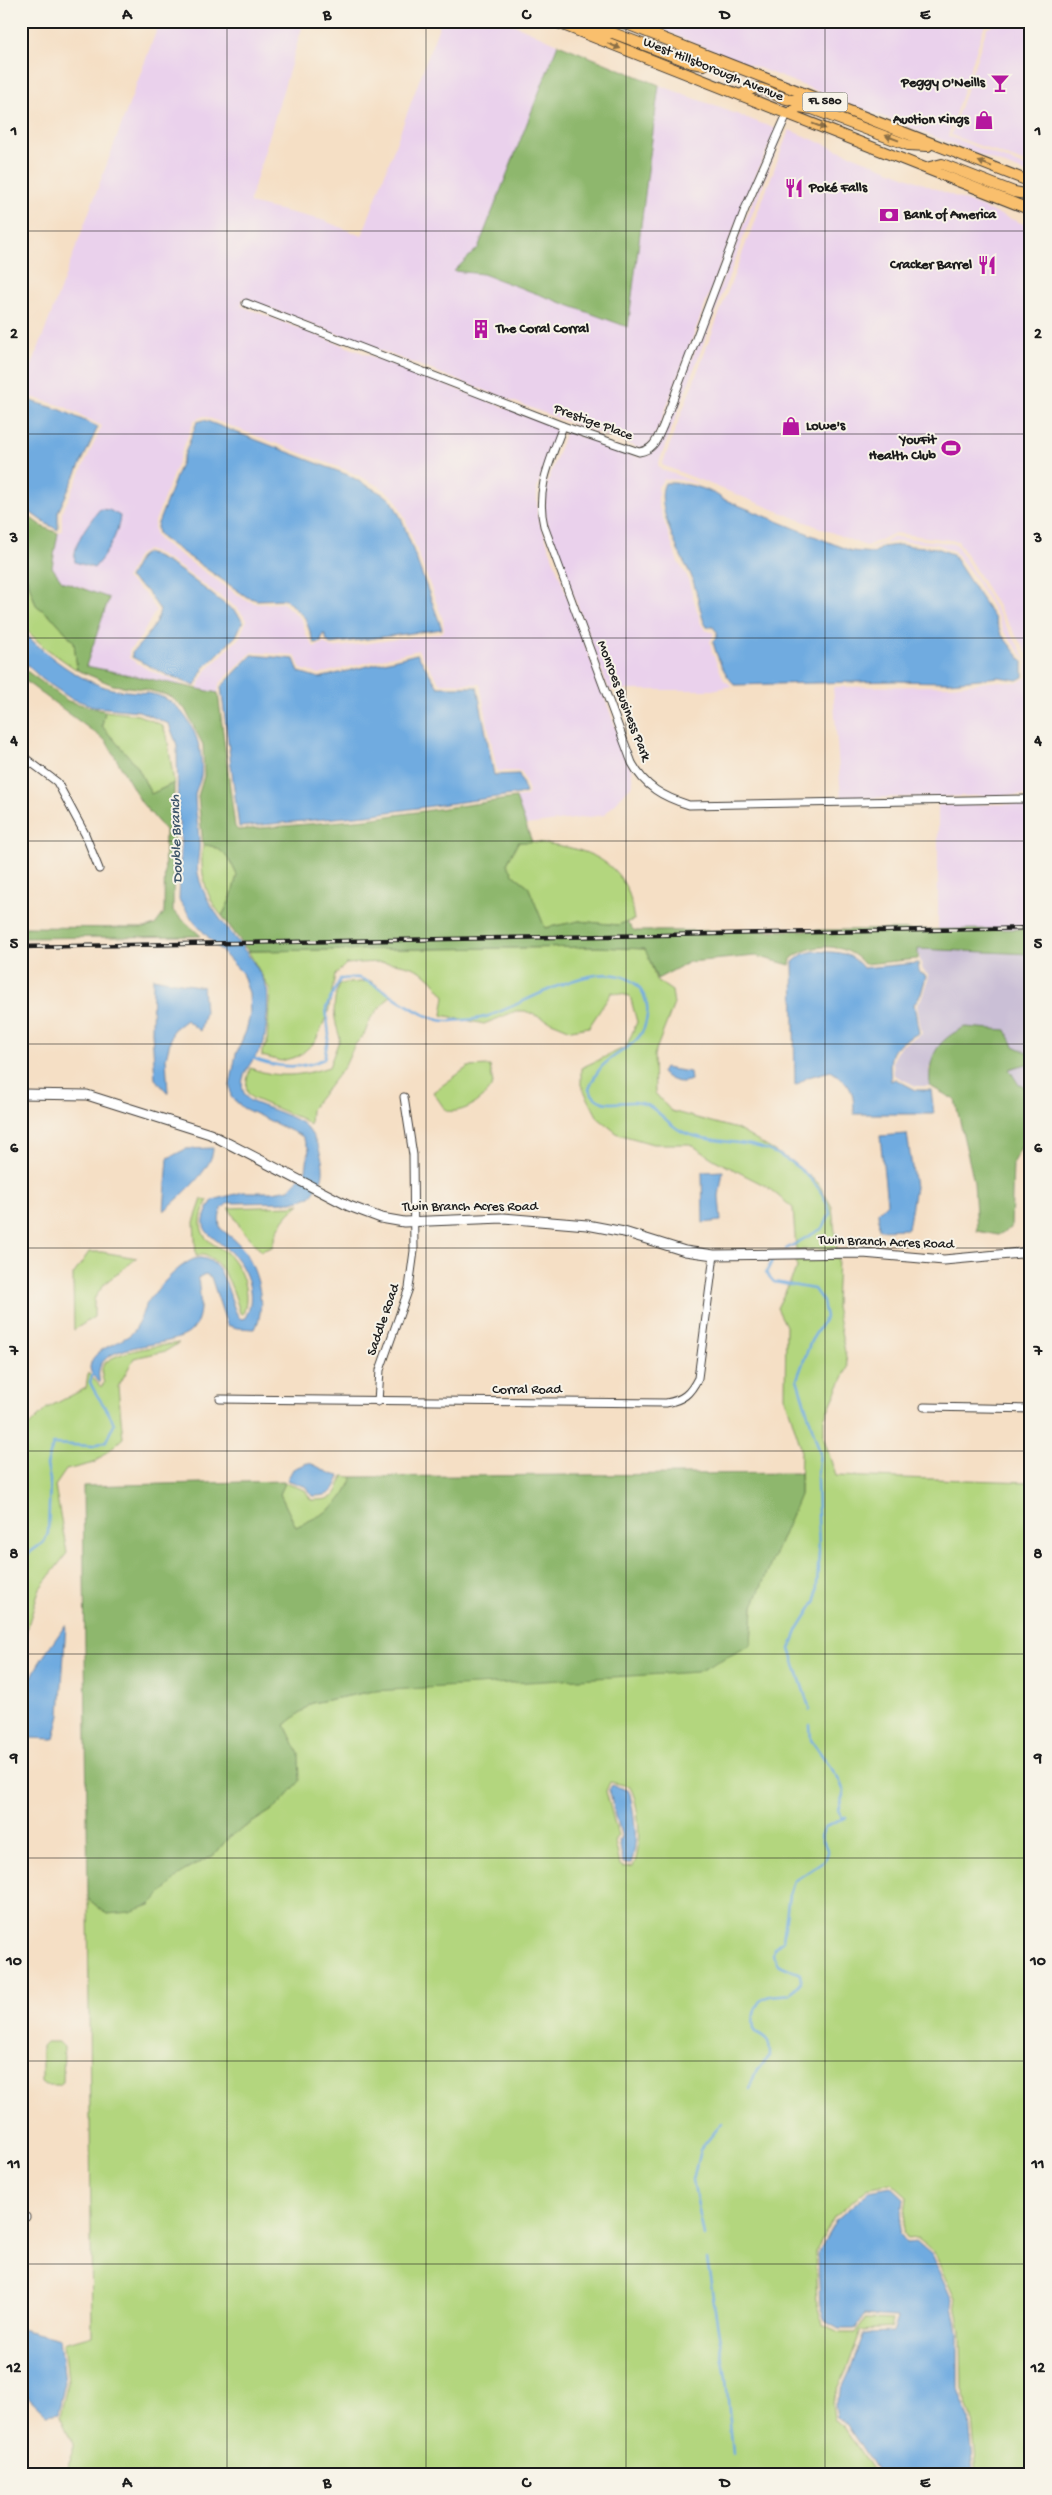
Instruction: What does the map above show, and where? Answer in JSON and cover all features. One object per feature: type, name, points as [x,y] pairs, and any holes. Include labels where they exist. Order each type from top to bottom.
[{"type":"main road","name":"West Hillsborough Avenue","points":[[553,21],[1031,210]]},
{"type":"main road","name":"West Hillsborough Avenue","points":[[619,21],[1031,182]]},
{"type":"main road","points":[[581,32],[613,33],[692,63],[704,65],[713,58]]},
{"type":"main road","points":[[741,95],[750,88],[756,88],[792,100],[815,98]]},
{"type":"main road","points":[[787,114],[799,107],[812,109],[908,145],[939,147]]},
{"type":"main road","points":[[925,168],[942,164],[1014,192],[1031,195]]},
{"type":"street","name":"Prestige Place","points":[[246,303],[563,426],[639,452],[648,451],[655,444],[745,209],[787,114]]},
{"type":"street","name":"Monroes Business Park","points":[[563,426],[541,489],[541,513],[544,526],[632,762],[640,778],[653,790],[668,799],[689,805],[1031,799]]},
{"type":"street","points":[[21,755],[57,782],[85,834],[99,869]]},
{"type":"street","name":"Twin Branch Acres Road","points":[[21,1094],[96,1097],[210,1134],[371,1215],[393,1221],[415,1223],[503,1218],[575,1223],[618,1231],[685,1251],[714,1255],[863,1253],[944,1260],[1031,1252]]},
{"type":"street","name":"Saddle Road","points":[[378,1402],[380,1370],[409,1288],[415,1223],[414,1155],[404,1097]]},
{"type":"street","name":"Corral Road","points":[[220,1400],[666,1404],[679,1401],[691,1392],[698,1378],[714,1255]]},
{"type":"street","points":[[924,1407],[1031,1409]]},
{"type":"shaded area","points":[[160,21],[304,21],[249,203],[322,220],[362,236],[441,21],[506,21],[558,44],[478,248],[455,271],[483,274],[627,327],[659,85],[776,129],[742,207],[660,424],[652,441],[646,447],[639,448],[565,421],[243,298],[241,306],[558,428],[537,488],[537,515],[631,769],[633,784],[604,815],[526,825],[516,798],[527,796],[529,791],[521,771],[497,771],[480,684],[440,683],[418,650],[319,674],[301,669],[295,655],[252,652],[219,684],[218,693],[197,689],[206,671],[239,638],[247,620],[238,609],[178,566],[147,550],[138,555],[126,579],[145,594],[156,610],[141,637],[129,651],[129,658],[147,669],[186,686],[85,666],[87,589],[62,581],[52,567],[58,533],[62,531],[62,513],[102,426],[63,406],[31,397],[27,379]],"holes":[[[204,416],[349,471],[381,487],[396,499],[405,518],[443,620],[444,631],[437,634],[331,648],[324,643],[314,647],[306,635],[302,620],[283,603],[258,604],[245,600],[160,541],[155,535],[154,524],[194,420]],[[92,518],[119,525],[109,548],[89,568],[74,556],[74,553]]]},
{"type":"shaded area","points":[[639,21],[995,21],[984,27],[948,136],[1031,169],[1031,175]]},
{"type":"shaded area","points":[[1005,21],[1031,21],[1031,165],[951,135],[987,28]]},
{"type":"shaded area","points":[[789,130],[1031,227],[1031,660],[958,541],[895,533],[866,546],[662,465]]},
{"type":"shaded area","points":[[783,132],[658,465],[661,469],[702,485],[682,480],[664,479],[658,487],[658,504],[678,562],[687,576],[701,624],[705,630],[714,633],[710,642],[712,652],[724,680],[732,686],[712,690],[609,690],[547,524],[545,490],[566,431],[638,457],[648,455],[658,446],[749,211]]},
{"type":"shaded area","points":[[895,537],[956,544],[1031,667],[1031,795],[841,798],[833,687],[949,686],[1000,681],[1017,683],[1027,677],[1026,660],[1004,632],[998,617],[972,574],[954,551],[937,544],[899,541],[881,544],[873,549],[868,549]]},
{"type":"shaded area","points":[[1031,804],[1031,929],[938,930],[938,805]]},
{"type":"shaded area","points":[[917,949],[1031,954],[1031,1054],[965,1027],[943,1041],[929,1068],[930,1086],[916,1086],[894,1075],[893,1060],[901,1046],[922,1034],[917,1005],[924,995],[929,976],[923,970]]},
{"type":"shaded area","points":[[1031,1061],[1031,1088],[1028,1088],[1019,1085],[1009,1069]]},
{"type":"green space","points":[[558,44],[659,85],[628,327],[483,274],[454,271],[478,248]]},
{"type":"green space","points":[[21,511],[43,527],[58,533],[52,567],[62,581],[109,598],[86,666],[218,693],[235,827],[238,830],[367,819],[516,798],[532,842],[518,842],[507,864],[514,875],[528,886],[545,928],[579,921],[618,925],[626,922],[635,931],[1031,929],[1031,954],[918,949],[918,959],[864,964],[857,957],[839,948],[818,947],[799,953],[791,959],[790,965],[756,956],[689,962],[657,979],[645,949],[598,947],[248,951],[222,916],[231,898],[237,875],[225,854],[215,848],[203,845],[198,796],[204,776],[203,745],[185,709],[170,696],[144,689],[113,685],[77,670],[74,642],[55,620],[36,605],[21,561]]},
{"type":"green space","points":[[21,561],[36,605],[55,620],[74,642],[77,670],[44,647],[21,625]]},
{"type":"green space","points":[[21,667],[68,701],[105,711],[102,726],[137,766],[151,794],[174,783],[173,911],[201,936],[21,938],[21,927],[145,928],[155,925],[164,913],[165,830],[141,802],[106,741],[21,678]]},
{"type":"green space","points":[[105,711],[138,715],[162,725],[167,736],[174,783],[151,794],[137,766],[102,726]]},
{"type":"green space","points":[[530,841],[588,853],[612,868],[621,879],[629,894],[634,920],[618,925],[579,921],[545,928],[528,886],[514,875],[507,864],[518,842]]},
{"type":"green space","points":[[203,845],[215,848],[224,854],[237,875],[231,898],[222,916],[207,892],[202,864]]},
{"type":"green space","points":[[598,947],[646,949],[656,980],[672,991],[674,1004],[654,1055],[655,1093],[671,1111],[737,1129],[791,1161],[818,1183],[832,1207],[837,1249],[796,1250],[793,1208],[766,1186],[715,1160],[690,1144],[653,1144],[618,1134],[598,1118],[581,1085],[581,1068],[626,1047],[637,1022],[630,996],[612,992],[589,1027],[571,1030],[525,1011],[516,1011],[484,1024],[442,1015],[445,996],[430,978],[412,967],[390,963],[346,964],[335,975],[328,1013],[315,1042],[299,1056],[281,1061],[262,1056],[262,1051],[267,1044],[270,990],[248,951]]},
{"type":"green space","points":[[371,981],[391,995],[370,1019],[365,1033],[354,1046],[345,1066],[311,1109],[310,1125],[302,1119],[249,1095],[246,1087],[250,1068],[271,1074],[290,1075],[329,1067],[340,1038],[334,1011],[339,984]]},
{"type":"green space","points":[[965,1027],[1006,1030],[1014,1046],[1031,1054],[1030,1063],[1009,1069],[1019,1085],[1031,1088],[1031,1141],[1024,1142],[1013,1162],[1011,1228],[998,1235],[977,1231],[974,1182],[955,1100],[930,1086],[931,1066],[936,1050],[947,1037]]},
{"type":"green space","points":[[490,1066],[493,1084],[485,1095],[467,1108],[446,1111],[433,1092],[468,1067]]},
{"type":"green space","points":[[202,1199],[208,1200],[201,1220],[204,1236],[227,1253],[237,1266],[244,1282],[246,1298],[243,1314],[240,1313],[231,1285],[220,1267],[213,1260],[205,1256],[196,1255],[194,1222]]},
{"type":"green space","points":[[300,1204],[282,1223],[272,1247],[261,1251],[242,1230],[229,1208],[292,1206]]},
{"type":"green space","points":[[89,1252],[102,1252],[137,1258],[105,1283],[94,1299],[94,1317],[74,1330],[73,1275]]},
{"type":"green space","points":[[838,1258],[836,1307],[848,1367],[824,1419],[824,1439],[836,1476],[1031,1482],[1031,2474],[977,2474],[972,2419],[962,2389],[961,2331],[955,2299],[934,2252],[917,2238],[907,2239],[903,2233],[907,2197],[891,2183],[867,2188],[834,2217],[815,2252],[817,2305],[823,2325],[840,2333],[856,2333],[865,2319],[893,2320],[891,2328],[861,2330],[847,2369],[832,2402],[834,2419],[844,2427],[875,2474],[64,2474],[73,2453],[73,2444],[60,2416],[68,2381],[64,2343],[92,2335],[88,1899],[107,1914],[150,1905],[184,1871],[214,1855],[229,1837],[277,1807],[290,1736],[285,1725],[312,1703],[374,1691],[751,1645],[753,1606],[800,1494],[801,1448],[785,1397],[786,1326],[777,1308],[797,1268],[796,1259]],"holes":[[[610,1782],[629,1786],[636,1802],[639,1838],[638,1850],[633,1866],[623,1867],[620,1865],[615,1841],[618,1836],[606,1791]]]},
{"type":"green space","points":[[179,1343],[166,1351],[134,1358],[118,1387],[123,1438],[94,1463],[66,1470],[55,1486],[67,1553],[40,1588],[21,1647],[21,1540],[26,1533],[21,1521],[21,1434],[47,1408],[86,1388],[88,1373],[101,1387],[104,1383],[102,1369],[104,1364],[110,1359],[139,1349]]},
{"type":"green space","points":[[800,1473],[800,1495],[753,1606],[751,1645],[697,1672],[374,1691],[312,1703],[285,1725],[299,1754],[300,1781],[277,1807],[229,1837],[214,1855],[184,1871],[150,1905],[130,1912],[107,1914],[88,1899],[83,1486],[284,1481],[285,1483],[280,1494],[296,1527],[324,1513],[337,1503],[353,1477]]},
{"type":"green space","points":[[343,1476],[353,1477],[343,1497],[337,1504],[324,1514],[296,1527],[280,1494],[285,1483],[305,1490],[311,1500],[325,1499],[336,1493]]},
{"type":"green space","points":[[46,2042],[59,2042],[64,2047],[63,2082],[59,2085],[46,2085],[42,2082],[42,2046]]},
{"type":"water","points":[[31,401],[61,410],[98,427],[58,512],[58,530],[21,506],[21,403]]},
{"type":"water","points":[[204,420],[348,475],[392,501],[402,520],[442,629],[330,644],[325,634],[323,634],[321,642],[314,643],[305,618],[285,599],[257,600],[247,597],[162,538],[158,533],[157,526],[197,422]]},
{"type":"water","points":[[665,483],[688,485],[704,489],[723,499],[851,551],[874,553],[882,547],[899,545],[937,548],[952,554],[995,619],[1001,634],[1023,662],[1023,677],[1017,680],[999,677],[949,682],[894,681],[735,685],[727,676],[719,660],[713,642],[717,637],[717,632],[713,627],[707,627],[704,622],[692,578],[669,528],[662,492]]},
{"type":"water","points":[[100,509],[109,510],[120,516],[111,544],[94,568],[75,562],[75,555],[82,534]]},
{"type":"water","points":[[146,553],[181,571],[236,612],[243,621],[236,636],[203,669],[195,686],[165,674],[132,657],[132,653],[153,627],[160,610],[147,591],[129,578],[140,557]]},
{"type":"water","points":[[21,630],[63,666],[86,680],[112,689],[158,695],[165,698],[179,709],[191,726],[201,755],[201,776],[195,797],[199,837],[198,873],[211,905],[252,960],[268,993],[264,1041],[243,1079],[244,1094],[250,1101],[288,1116],[305,1126],[318,1147],[323,1164],[322,1178],[310,1197],[292,1202],[229,1203],[221,1211],[220,1228],[238,1243],[245,1252],[255,1273],[260,1297],[260,1308],[259,1319],[255,1329],[237,1328],[227,1325],[211,1277],[205,1274],[198,1278],[200,1311],[192,1330],[182,1337],[134,1347],[106,1358],[99,1368],[100,1383],[90,1370],[92,1360],[102,1350],[133,1332],[148,1301],[169,1277],[194,1259],[201,1258],[210,1261],[217,1268],[223,1276],[237,1314],[241,1319],[245,1318],[249,1309],[250,1291],[245,1272],[234,1256],[206,1230],[204,1218],[207,1210],[213,1200],[243,1192],[273,1192],[289,1189],[306,1170],[309,1149],[302,1136],[243,1108],[231,1097],[230,1086],[236,1054],[246,1031],[250,1015],[249,993],[242,973],[194,922],[179,900],[181,845],[178,812],[177,745],[169,724],[139,711],[96,707],[70,698],[42,679],[21,659]]},
{"type":"water","points":[[417,654],[438,687],[477,687],[494,775],[519,774],[526,793],[367,815],[239,827],[221,687],[252,655],[294,659],[299,672],[319,678]]},
{"type":"water","points":[[815,951],[847,955],[858,962],[863,968],[918,963],[919,972],[926,976],[921,994],[914,1004],[919,1033],[897,1046],[891,1056],[891,1081],[895,1079],[916,1090],[931,1090],[934,1114],[854,1114],[850,1089],[843,1080],[831,1071],[808,1077],[795,1086],[793,962],[803,954]]},
{"type":"water","points":[[153,978],[203,987],[205,1012],[200,1031],[186,1020],[173,1030],[166,1058],[168,1093],[155,1079],[152,1032]]},
{"type":"water","points":[[664,1068],[690,1072],[691,1080],[679,1082],[671,1080],[661,1073]]},
{"type":"water","points":[[907,1134],[915,1187],[908,1229],[879,1230],[878,1212],[887,1203],[880,1136]]},
{"type":"water","points":[[213,1148],[212,1156],[202,1173],[164,1211],[168,1158],[186,1149]]},
{"type":"water","points":[[723,1171],[719,1196],[721,1221],[703,1223],[702,1172]]},
{"type":"water","points":[[307,1463],[340,1476],[333,1490],[327,1494],[312,1496],[307,1487],[287,1480],[293,1469]]},
{"type":"water","points":[[66,1624],[60,1715],[54,1739],[27,1738],[25,1718],[28,1687],[39,1664]]},
{"type":"water","points":[[612,1785],[628,1790],[630,1794],[635,1837],[631,1863],[623,1863],[619,1840],[622,1838],[609,1790]]},
{"type":"water","points":[[891,2187],[904,2199],[899,2234],[906,2243],[917,2242],[932,2255],[952,2300],[958,2331],[958,2389],[969,2419],[974,2474],[879,2474],[847,2424],[837,2417],[835,2404],[864,2333],[893,2332],[898,2317],[864,2315],[856,2329],[840,2329],[825,2321],[820,2305],[818,2253],[836,2220],[869,2191]]},
{"type":"water","points":[[21,2329],[60,2339],[65,2382],[58,2413],[47,2415],[21,2390]]},
{"type":"waterway","points":[[250,1057],[269,1064],[287,1066],[306,1065],[324,1059],[329,1035],[326,1008],[340,979],[359,978],[381,988],[428,1016],[451,1021],[485,1017],[564,984],[587,977],[607,974],[626,978],[640,989],[647,1003],[647,1017],[644,1028],[633,1043],[602,1067],[589,1089],[594,1097],[600,1101],[607,1103],[631,1102],[647,1105],[683,1132],[699,1137],[751,1145],[764,1149],[789,1161],[800,1169],[819,1190],[830,1214],[823,1228],[786,1249]]},
{"type":"waterway","points":[[772,1261],[766,1273],[774,1282],[814,1289],[823,1302],[826,1317],[811,1341],[797,1379],[820,1453],[817,1478],[819,1552],[816,1600],[798,1629],[790,1649],[810,1710]]},
{"type":"waterway","name":"Double Branch","points":[[21,1559],[44,1542],[48,1533],[50,1480],[47,1465],[53,1444],[93,1446],[106,1441],[114,1424],[90,1382],[93,1373]]},
{"type":"waterway","name":"Double Branch","points":[[21,1609],[25,1611],[21,1624]]},
{"type":"waterway","points":[[749,2089],[757,2069],[770,2057],[768,2041],[755,2032],[753,2021],[757,2005],[760,2001],[770,1996],[790,1994],[801,1982],[800,1974],[778,1964],[773,1955],[774,1948],[783,1940],[789,1895],[794,1881],[825,1861],[828,1852],[821,1836],[825,1827],[846,1818],[842,1817],[838,1810],[844,1792],[839,1779],[811,1740],[810,1725]]},
{"type":"waterway","points":[[704,2236],[693,2180],[700,2150],[722,2123]]},
{"type":"waterway","points":[[707,2259],[726,2379],[733,2454]]},
{"type":"railway","points":[[21,947],[1031,928]]},
{"type":"place","name":"Peggy O'Neills","points":[[1000,83]]},
{"type":"place","name":"Auction Kings","points":[[984,120]]},
{"type":"place","name":"Poké Falls","points":[[794,188]]},
{"type":"place","name":"Bank of America","points":[[889,215]]},
{"type":"place","name":"Cracker Barrel","points":[[987,265]]},
{"type":"place","name":"The Coral Corral","points":[[481,329]]},
{"type":"place","name":"Lowe's","points":[[791,426]]},
{"type":"place","name":"YouFit Health Club","points":[[951,448]]}]
